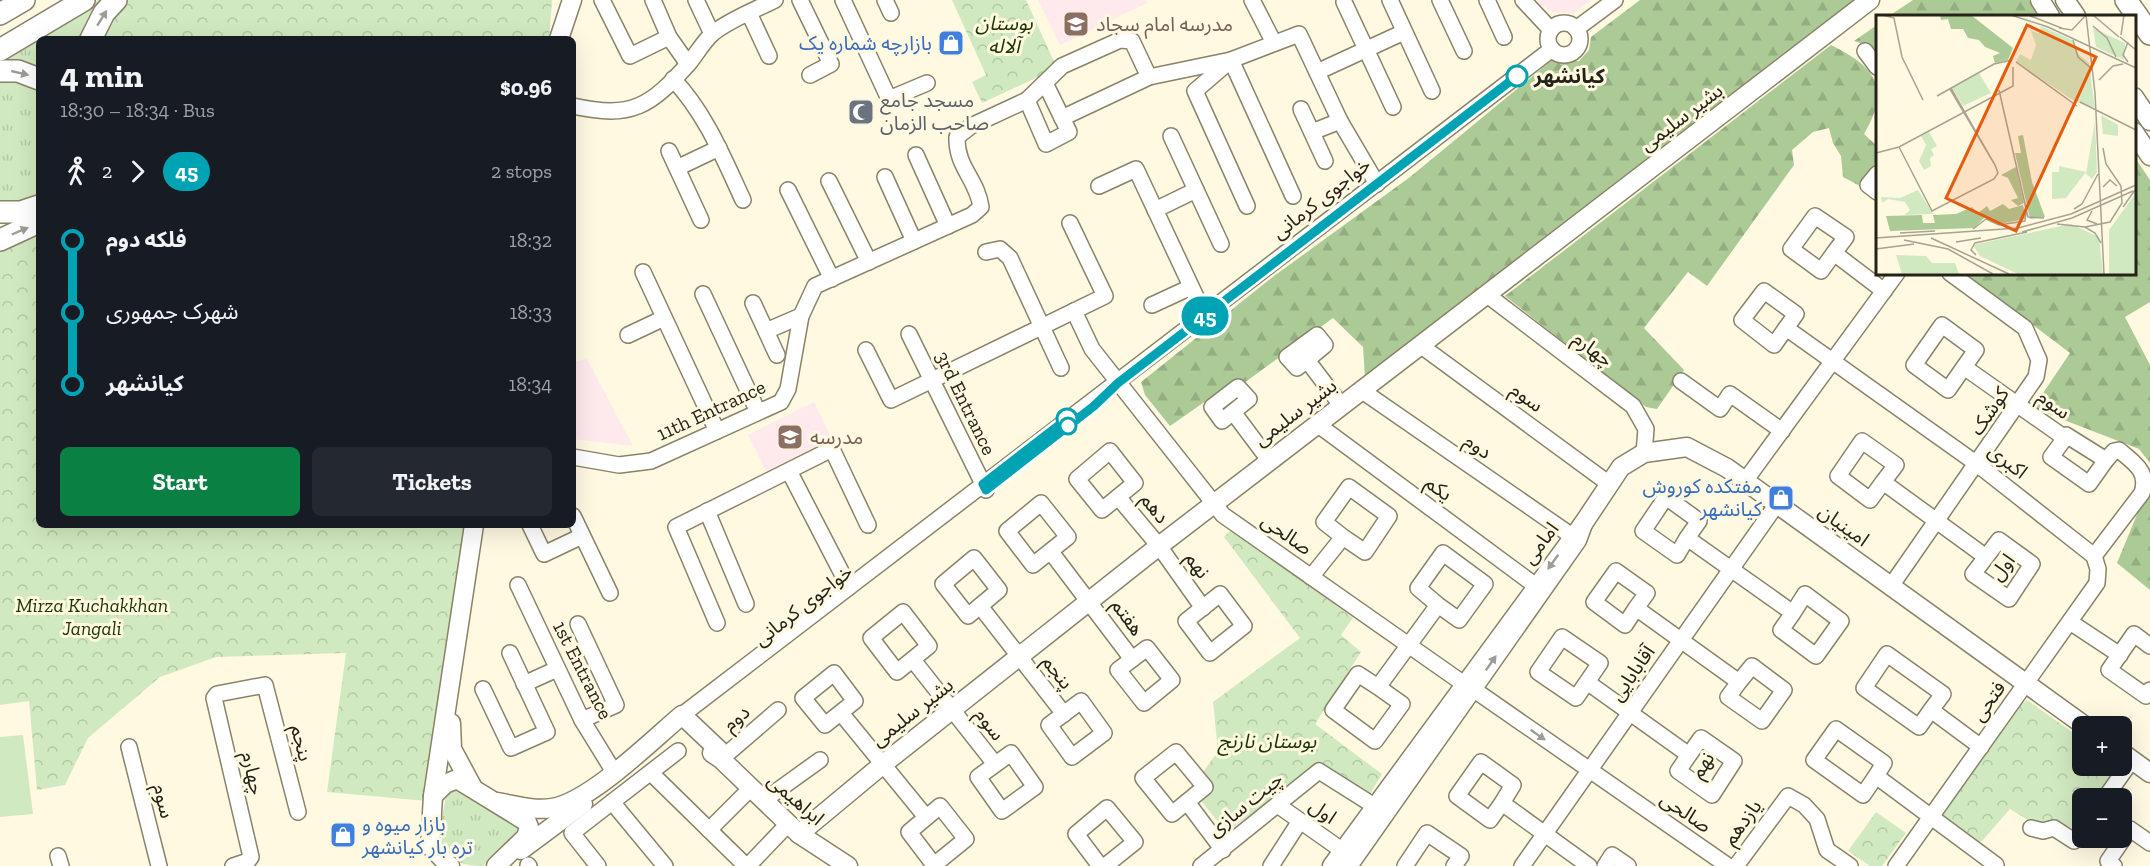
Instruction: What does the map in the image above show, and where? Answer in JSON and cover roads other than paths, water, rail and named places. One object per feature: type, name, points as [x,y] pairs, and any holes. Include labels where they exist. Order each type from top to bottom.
[{"type":"highway","points":[[0,14],[24,0]]},
{"type":"highway","points":[[0,50],[84,0]]},
{"type":"highway","points":[[93,36],[104,14],[116,0]]},
{"type":"highway","points":[[2126,0],[2150,34]]},
{"type":"highway","points":[[0,71],[18,71],[36,78]]},
{"type":"highway","points":[[0,212],[21,212],[36,207]]},
{"type":"highway","points":[[0,240],[36,223]]},
{"type":"main road","points":[[556,0],[557,36]]},
{"type":"main road","points":[[558,36],[572,0]]},
{"type":"main road","points":[[1855,15],[1870,0]]},
{"type":"main road","points":[[1855,15],[1883,0]]},
{"type":"main road","points":[[2040,0],[2049,15]]},
{"type":"main road","points":[[2065,0],[2075,15]]},
{"type":"main road","name":"بشیر سلیمی","points":[[793,829],[882,765],[1269,460],[1855,15]]},
{"type":"main road","points":[[2135,101],[2150,122]]},
{"type":"main road","points":[[2135,135],[2150,156]]},
{"type":"main road","name":"امینیان","points":[[1578,530],[1621,467],[1644,453],[1687,447],[1745,481],[2072,717]]},
{"type":"main road","points":[[438,866],[430,846],[433,796],[442,722],[453,673],[474,528]]},
{"type":"main road","name":"امامی","points":[[1346,858],[1376,807],[1469,687],[1536,586],[1578,530]]},
{"type":"main road","name":"امامی","points":[[1332,866],[1346,858],[1577,540],[1578,530]]},
{"type":"main road","points":[[453,673],[451,743],[455,756],[473,788]]},
{"type":"main road","name":"ابراهیمی","points":[[686,719],[701,731],[718,750],[721,759],[750,789],[793,829],[848,866]]},
{"type":"main road","name":"خواجوی کرمانی","points":[[497,802],[533,809],[562,806],[577,798],[686,719]]},
{"type":"main road","name":"خواجوی کرمانی","points":[[503,861],[530,844],[686,719]]},
{"type":"main road","points":[[2132,760],[2150,773]]},
{"type":"main road","points":[[433,796],[453,780],[462,781],[524,817],[529,827],[526,837],[503,861]]},
{"type":"main road","points":[[430,846],[450,866]]},
{"type":"street","points":[[602,0],[630,56],[669,37]]},
{"type":"street","points":[[653,0],[669,37],[688,64]]},
{"type":"street","points":[[696,0],[712,34]]},
{"type":"street","points":[[576,107],[612,113],[628,110],[658,94],[688,64],[712,34],[775,0]]},
{"type":"street","points":[[800,0],[831,64],[810,75]]},
{"type":"street","points":[[843,0],[889,99],[927,83]]},
{"type":"street","points":[[1252,0],[1274,43]]},
{"type":"street","points":[[1390,0],[1432,91]]},
{"type":"street","points":[[1440,0],[1464,51]]},
{"type":"street","points":[[1487,0],[1504,37]]},
{"type":"street","points":[[1523,0],[1551,30]]},
{"type":"street","points":[[1576,29],[1615,0]]},
{"type":"street","points":[[1344,2],[1393,107]]},
{"type":"street","points":[[749,13],[769,56]]},
{"type":"street","points":[[1563,23],[1576,29],[1580,43],[1574,51],[1565,55],[1552,49],[1548,40],[1551,30],[1563,23]]},
{"type":"street","points":[[1317,72],[1404,32]]},
{"type":"street","points":[[1062,118],[1149,77],[1231,60],[1299,34],[1340,121],[1377,184]]},
{"type":"street","points":[[1045,83],[1069,132],[1046,144],[1027,100],[1062,66],[1120,39],[1132,41],[1149,77]]},
{"type":"street","name":"خواجوی کرمانی","points":[[686,719],[849,587],[1094,406],[1118,383],[1552,49]]},
{"type":"street","points":[[1865,51],[1876,66]]},
{"type":"street","points":[[1231,60],[1293,196]]},
{"type":"street","points":[[1231,60],[1195,91],[1247,206]]},
{"type":"street","points":[[673,79],[693,100],[719,148],[742,200]]},
{"type":"street","name":"11th Entrance","points":[[576,458],[619,465],[651,461],[781,402],[788,389],[801,316],[815,286],[948,226],[981,207],[979,195],[957,153],[957,137],[971,126],[1027,100]]},
{"type":"street","points":[[1301,109],[1325,161]]},
{"type":"street","points":[[1312,132],[1340,121]]},
{"type":"street","points":[[1171,136],[1221,244]]},
{"type":"street","points":[[677,168],[719,148]]},
{"type":"street","points":[[669,151],[701,220]]},
{"type":"street","points":[[916,154],[948,226]]},
{"type":"street","points":[[1099,186],[1136,169],[1205,316]]},
{"type":"street","points":[[1876,175],[1868,185],[1876,191]]},
{"type":"street","points":[[885,177],[914,241]]},
{"type":"street","points":[[829,181],[869,262]]},
{"type":"street","points":[[788,190],[832,279]]},
{"type":"street","points":[[1155,210],[1196,190]]},
{"type":"street","points":[[866,350],[891,400],[1106,296],[1070,223]]},
{"type":"street","points":[[986,252],[1000,249],[1010,258],[1061,368]]},
{"type":"street","points":[[1834,253],[1884,291]]},
{"type":"street","points":[[643,272],[717,431]]},
{"type":"street","points":[[1745,481],[1896,274]]},
{"type":"street","name":"کوشک","points":[[1891,586],[2036,377],[2039,360],[2033,341],[2025,328],[1951,274]]},
{"type":"street","points":[[1152,305],[1191,287]]},
{"type":"street","points":[[703,294],[758,412]]},
{"type":"street","name":"چهارم","points":[[1486,294],[1633,406],[1646,429],[1644,453]]},
{"type":"street","points":[[753,303],[777,356]]},
{"type":"street","name":"صالحی","points":[[1074,311],[1092,349],[1223,515],[1719,863]]},
{"type":"street","points":[[766,331],[801,316]]},
{"type":"street","points":[[628,335],[664,318]]},
{"type":"street","points":[[1786,328],[1833,363]]},
{"type":"street","name":"3rd Entrance","points":[[909,334],[984,487]]},
{"type":"street","name":"سوم","points":[[1420,345],[1608,483]]},
{"type":"street","points":[[1307,360],[1341,405]]},
{"type":"street","name":"اکبری","points":[[1833,363],[1977,464],[2094,556]]},
{"type":"street","name":"سوم","points":[[1964,368],[2065,438]]},
{"type":"street","points":[[1681,381],[1720,409],[1730,394],[1782,431]]},
{"type":"street","name":"دوم","points":[[1361,390],[1578,530]]},
{"type":"street","points":[[1233,412],[1269,460]]},
{"type":"street","name":"یکم","points":[[1317,424],[1536,586]]},
{"type":"street","name":"سوم","points":[[2066,435],[2106,460],[2089,484],[2051,458],[2065,438],[2066,435]]},
{"type":"street","points":[[717,623],[676,527],[832,449],[868,525]]},
{"type":"street","points":[[2094,556],[2142,493],[2145,480],[2143,472],[2119,450],[2110,454],[2106,460]]},
{"type":"street","points":[[789,471],[849,587]]},
{"type":"street","points":[[1883,482],[1936,522]]},
{"type":"street","name":"خواجوی کرمانی","points":[[686,719],[984,487]]},
{"type":"street","name":"دهم","points":[[1118,497],[1159,546]]},
{"type":"street","name":"آقابابایی","points":[[1522,866],[1777,504]]},
{"type":"street","points":[[707,511],[746,604]]},
{"type":"street","name":"اول","points":[[1936,522],[1986,556]]},
{"type":"street","points":[[576,523],[610,593]]},
{"type":"street","points":[[531,528],[544,554],[582,536]]},
{"type":"street","points":[[1311,577],[1343,537]]},
{"type":"street","points":[[1688,538],[1793,613]]},
{"type":"street","name":"نهم","points":[[1159,546],[1203,608]]},
{"type":"street","name":"هفتم","points":[[1050,552],[1090,601],[1132,659]]},
{"type":"street","points":[[1443,553],[1485,584],[1459,620],[1438,604],[1418,588],[1443,553]]},
{"type":"street","name":"فتحی","points":[[1896,866],[2097,584],[2098,569],[2094,556]]},
{"type":"street","name":"1st Entrance","points":[[518,585],[582,720],[614,772]]},
{"type":"street","points":[[1378,687],[1438,604]]},
{"type":"street","name":"پنجم","points":[[980,606],[1064,714]]},
{"type":"street","points":[[1636,608],[1739,682]]},
{"type":"street","points":[[2070,622],[2121,655]]},
{"type":"street","points":[[578,624],[616,705],[582,720]]},
{"type":"street","points":[[2150,646],[2134,634],[2109,670],[2146,696],[2150,690]]},
{"type":"street","points":[[483,689],[511,748],[546,732],[510,653]]},
{"type":"street","points":[[1887,654],[1943,694],[1931,710],[1919,728],[1864,688],[1887,654]]},
{"type":"street","points":[[913,660],[952,710]]},
{"type":"street","points":[[524,684],[557,669]]},
{"type":"street","points":[[1358,674],[1378,687],[1402,704],[1375,741],[1333,710],[1358,674]]},
{"type":"street","name":"نهم","points":[[1587,682],[1689,755]]},
{"type":"street","name":"چهارم","points":[[233,866],[250,860],[214,696],[265,685]]},
{"type":"street","name":"پنجم","points":[[265,685],[298,812]]},
{"type":"street","name":"دوم","points":[[721,759],[778,710]]},
{"type":"street","name":"سوم","points":[[952,710],[994,764]]},
{"type":"street","points":[[1931,710],[1981,747]]},
{"type":"street","points":[[841,712],[926,817]]},
{"type":"street","points":[[1836,729],[1884,764],[1876,776],[1863,795],[1814,760],[1836,729]]},
{"type":"street","name":"سوم","points":[[129,747],[159,866]]},
{"type":"street","points":[[598,866],[572,833],[678,751]]},
{"type":"street","points":[[763,801],[820,760]]},
{"type":"street","name":"چیت سازی","points":[[1201,866],[1279,806],[1319,771],[1376,807]]},
{"type":"street","points":[[651,772],[747,866],[793,829]]},
{"type":"street","points":[[1876,776],[1996,865]]},
{"type":"street","points":[[709,830],[750,789]]},
{"type":"street","name":"یازدهم","points":[[1736,866],[1788,796],[1813,814],[1820,826],[1827,850],[1851,866]]},
{"type":"street","points":[[612,802],[665,866]]},
{"type":"street","points":[[1187,802],[1223,850]]},
{"type":"street","points":[[1502,803],[1589,866]]},
{"type":"street","name":"اول","points":[[1279,806],[1346,858]]},
{"type":"street","points":[[1107,808],[1135,842],[1123,860],[1103,866],[1076,834],[1107,808]]},
{"type":"street","points":[[1271,866],[1300,821]]},
{"type":"street","points":[[2031,828],[2043,831],[2054,828],[2072,841]]},
{"type":"street","points":[[2114,866],[2108,861],[2130,829],[2150,843]]},
{"type":"street","points":[[1405,866],[1427,833],[1461,856],[1454,866]]},
{"type":"street","points":[[1605,866],[1612,855],[1628,866]]},
{"type":"place","name":"مدرسه امام سجاد","points":[[1076,24]]},
{"type":"place","name":"بازارچه شماره یک","points":[[951,43]]},
{"type":"place","name":"کیانشهر","points":[[1517,76]]},
{"type":"place","name":"مسجد جامع صاحب الزمان","points":[[861,112]]},
{"type":"place","name":"مدرسه","points":[[790,437]]},
{"type":"place","name":"مفتکده کوروش کیانشهر","points":[[1781,498]]},
{"type":"place","name":"بازار میوه و تره بار کیانشهر","points":[[343,835]]},
{"type":"park label","name":"بوستان آلاله","points":[[1004,34]]},
{"type":"park label","name":"Mirza Kuchakkhan Jangali","points":[[92,616]]},
{"type":"park label","name":"بوستان نارنج","points":[[1267,741]]}]
